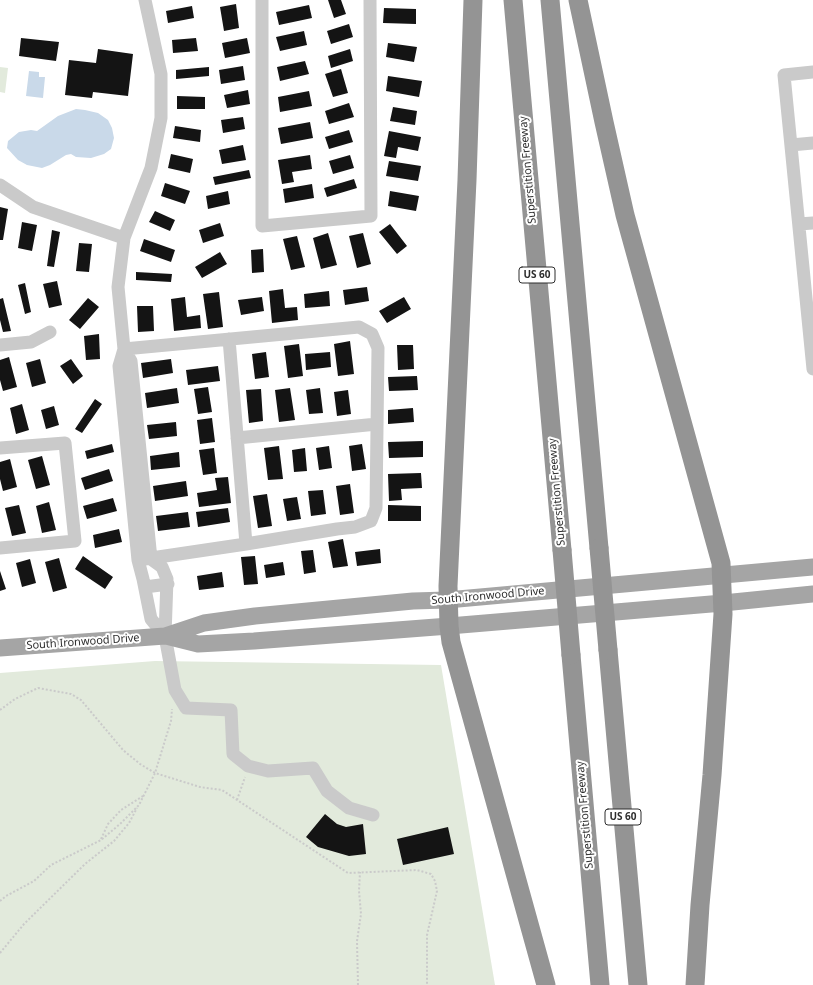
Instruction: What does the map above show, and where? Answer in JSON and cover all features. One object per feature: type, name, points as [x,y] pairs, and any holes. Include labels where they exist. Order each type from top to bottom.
[{"type":"highway","points":[[473,0],[467,180],[448,600],[449,626],[451,642],[546,985]]},
{"type":"highway","name":"Superstition Freeway","points":[[513,0],[600,985]]},
{"type":"highway","name":"US 60","points":[[550,0],[638,985]]},
{"type":"highway","points":[[578,0],[604,122],[626,215],[721,563],[722,603],[712,775],[694,985]]},
{"type":"main road","name":"South Ironwood Drive","points":[[0,648],[165,636],[204,623],[255,616],[813,567]]},
{"type":"main road","name":"South Ironwood Drive","points":[[165,636],[198,644],[449,626],[813,594]]},
{"type":"lane","points":[[145,0],[161,74],[161,118],[151,168],[124,238],[118,287],[124,349],[131,361],[145,587],[151,619],[165,636]]},
{"type":"lane","points":[[262,0],[262,226],[371,216],[370,0]]},
{"type":"lane","points":[[813,72],[784,75],[799,224],[809,293],[813,365]]},
{"type":"lane","points":[[791,145],[813,143]]},
{"type":"lane","points":[[0,185],[33,207],[124,238]]},
{"type":"lane","points":[[799,224],[813,222]]},
{"type":"lane","points":[[124,349],[359,327],[372,334],[378,348],[376,508],[371,521],[355,527],[337,528],[144,560]]},
{"type":"lane","points":[[0,345],[31,342],[50,332]]},
{"type":"lane","points":[[229,339],[236,438],[246,544]]},
{"type":"lane","points":[[236,438],[377,424]]},
{"type":"lane","points":[[0,448],[66,443],[75,541],[0,548]]},
{"type":"lane","points":[[144,560],[162,567],[167,579],[165,636],[175,690],[186,708],[231,710],[233,754],[248,766],[268,771],[313,768],[327,791],[349,808],[373,815]]},
{"type":"lane","points":[[145,587],[168,584]]},
{"type":"path","points":[[0,710],[15,699],[38,688],[71,694],[81,700],[123,750],[140,764],[154,773],[200,787],[222,790],[348,873],[417,870],[431,874],[435,881],[437,891],[427,934],[427,985]]},
{"type":"path","points":[[0,953],[24,924],[85,864],[114,841],[129,823],[154,773],[171,721],[175,690]]},
{"type":"path","points":[[237,800],[248,766]]},
{"type":"path","points":[[101,840],[108,824],[122,810],[143,796]]},
{"type":"path","points":[[0,901],[34,880],[51,865],[101,840],[139,805]]},
{"type":"path","points":[[358,985],[357,941],[361,914],[359,891],[360,872]]},
{"type":"shaded area","points":[[0,67],[8,68],[5,93],[0,92]]},
{"type":"shaded area","points":[[155,661],[441,665],[495,985],[0,985],[0,673]]},
{"type":"water","points":[[29,71],[39,72],[39,77],[45,77],[43,98],[26,96]]},
{"type":"water","points":[[76,109],[98,113],[108,120],[112,128],[114,138],[111,149],[104,154],[91,158],[76,157],[71,154],[66,155],[42,168],[27,165],[18,160],[7,148],[8,141],[19,132],[31,130],[37,131],[58,116]]},
{"type":"building","points":[[328,0],[341,0],[346,14],[334,18]]},
{"type":"building","points":[[236,4],[239,28],[224,31],[220,7]]},
{"type":"building","points":[[309,5],[312,18],[279,25],[276,12]]},
{"type":"building","points":[[192,6],[194,18],[168,23],[166,11]]},
{"type":"building","points":[[384,8],[416,9],[416,24],[383,23]]},
{"type":"building","points":[[349,24],[353,37],[331,44],[327,31]]},
{"type":"building","points":[[304,31],[307,45],[280,51],[276,37]]},
{"type":"building","points":[[21,38],[59,42],[56,61],[19,56]]},
{"type":"building","points":[[196,38],[198,51],[173,53],[172,40]]},
{"type":"building","points":[[247,38],[250,53],[225,58],[222,43]]},
{"type":"building","points":[[388,43],[417,47],[414,62],[386,57]]},
{"type":"building","points":[[98,49],[133,54],[128,96],[93,92],[92,98],[65,95],[69,60],[96,63]]},
{"type":"building","points":[[350,49],[353,61],[331,68],[328,56]]},
{"type":"building","points":[[305,61],[309,74],[280,81],[277,67]]},
{"type":"building","points":[[243,66],[245,80],[221,84],[219,70]]},
{"type":"building","points":[[209,67],[209,76],[176,79],[176,70]]},
{"type":"building","points":[[341,69],[348,93],[333,97],[325,74]]},
{"type":"building","points":[[388,76],[422,81],[419,97],[386,91]]},
{"type":"building","points":[[248,90],[250,104],[227,108],[224,95]]},
{"type":"building","points":[[309,91],[312,106],[280,112],[278,97]]},
{"type":"building","points":[[177,96],[205,97],[205,109],[177,109]]},
{"type":"building","points":[[349,103],[354,117],[329,124],[325,111]]},
{"type":"building","points":[[393,107],[417,111],[415,125],[390,121]]},
{"type":"building","points":[[243,117],[245,129],[223,133],[221,120]]},
{"type":"building","points":[[310,122],[313,138],[281,144],[278,128]]},
{"type":"building","points":[[175,126],[201,130],[200,142],[173,138]]},
{"type":"building","points":[[349,130],[353,142],[329,149],[325,137]]},
{"type":"building","points":[[389,131],[421,137],[418,151],[398,147],[396,158],[384,156]]},
{"type":"building","points":[[243,145],[246,160],[222,164],[219,150]]},
{"type":"building","points":[[171,154],[193,159],[190,173],[168,168]]},
{"type":"building","points":[[310,155],[312,169],[292,172],[294,182],[282,184],[278,160]]},
{"type":"building","points":[[350,155],[354,168],[333,174],[329,161]]},
{"type":"building","points":[[389,161],[421,166],[418,181],[386,176]]},
{"type":"building","points":[[249,170],[251,178],[215,185],[213,177]]},
{"type":"building","points":[[354,179],[357,188],[327,197],[324,188]]},
{"type":"building","points":[[165,183],[190,191],[185,204],[161,196]]},
{"type":"building","points":[[312,184],[314,198],[285,203],[283,189]]},
{"type":"building","points":[[228,191],[230,204],[208,209],[206,196]]},
{"type":"building","points":[[390,191],[419,196],[416,211],[388,206]]},
{"type":"building","points":[[0,207],[8,209],[3,240],[0,240]]},
{"type":"building","points":[[155,211],[175,220],[170,231],[149,222]]},
{"type":"building","points":[[22,222],[37,225],[32,251],[18,248]]},
{"type":"building","points":[[220,223],[224,236],[203,243],[199,230]]},
{"type":"building","points":[[390,224],[407,246],[397,254],[379,232]]},
{"type":"building","points":[[52,230],[60,232],[54,267],[47,266]]},
{"type":"building","points":[[328,233],[337,265],[321,269],[313,238]]},
{"type":"building","points":[[363,233],[371,264],[357,268],[349,236]]},
{"type":"building","points":[[297,236],[305,267],[291,270],[283,239]]},
{"type":"building","points":[[144,239],[175,250],[171,262],[140,251]]},
{"type":"building","points":[[79,243],[92,244],[89,272],[76,271]]},
{"type":"building","points":[[263,249],[264,272],[252,273],[251,250]]},
{"type":"building","points":[[220,252],[227,264],[202,278],[195,267]]},
{"type":"building","points":[[136,272],[172,274],[171,282],[136,280]]},
{"type":"building","points":[[57,281],[62,305],[49,308],[43,284]]},
{"type":"building","points":[[25,283],[31,312],[25,314],[18,285]]},
{"type":"building","points":[[367,287],[369,301],[345,305],[343,290]]},
{"type":"building","points":[[283,289],[285,308],[297,307],[298,320],[272,323],[269,291]]},
{"type":"building","points":[[329,291],[330,306],[305,308],[304,294]]},
{"type":"building","points":[[219,292],[223,327],[208,329],[203,294]]},
{"type":"building","points":[[185,297],[187,317],[200,315],[201,328],[174,331],[171,299]]},
{"type":"building","points":[[262,297],[264,311],[241,315],[238,300]]},
{"type":"building","points":[[404,297],[411,309],[387,323],[379,311]]},
{"type":"building","points":[[3,298],[11,331],[3,332],[0,320],[0,299]]},
{"type":"building","points":[[88,298],[99,307],[80,329],[69,320]]},
{"type":"building","points":[[137,306],[153,306],[154,331],[138,332]]},
{"type":"building","points":[[99,334],[100,359],[86,360],[84,336]]},
{"type":"building","points":[[350,341],[354,374],[338,376],[334,344]]},
{"type":"building","points":[[299,344],[303,376],[288,378],[284,346]]},
{"type":"building","points":[[397,345],[413,345],[414,369],[398,370]]},
{"type":"building","points":[[266,352],[269,377],[255,379],[252,354]]},
{"type":"building","points":[[330,352],[331,367],[306,370],[305,354]]},
{"type":"building","points":[[9,357],[17,387],[3,391],[0,380],[0,360]]},
{"type":"building","points":[[40,359],[46,383],[32,387],[26,363]]},
{"type":"building","points":[[71,359],[83,376],[73,384],[60,366]]},
{"type":"building","points":[[171,359],[173,373],[143,378],[141,363]]},
{"type":"building","points":[[218,366],[220,381],[188,385],[186,370]]},
{"type":"building","points":[[417,376],[418,390],[389,391],[388,377]]},
{"type":"building","points":[[208,387],[212,412],[198,414],[194,389]]},
{"type":"building","points":[[177,388],[179,403],[147,408],[145,393]]},
{"type":"building","points":[[290,388],[295,420],[279,422],[275,390]]},
{"type":"building","points":[[320,388],[323,413],[309,414],[306,390]]},
{"type":"building","points":[[261,389],[263,421],[249,423],[246,390]]},
{"type":"building","points":[[348,390],[351,414],[337,416],[334,392]]},
{"type":"building","points":[[95,399],[102,404],[82,433],[75,429]]},
{"type":"building","points":[[22,404],[29,430],[16,434],[10,408]]},
{"type":"building","points":[[54,406],[59,425],[46,429],[41,410]]},
{"type":"building","points":[[413,408],[414,422],[388,424],[388,410]]},
{"type":"building","points":[[212,418],[215,442],[200,444],[197,420]]},
{"type":"building","points":[[176,422],[177,436],[149,439],[147,425]]},
{"type":"building","points":[[423,441],[423,457],[389,458],[388,442]]},
{"type":"building","points":[[112,444],[114,452],[87,459],[85,451]]},
{"type":"building","points":[[362,444],[366,469],[352,471],[349,446]]},
{"type":"building","points":[[279,446],[283,479],[268,480],[264,448]]},
{"type":"building","points":[[329,446],[332,468],[319,470],[316,448]]},
{"type":"building","points":[[214,448],[217,473],[203,475],[199,450]]},
{"type":"building","points":[[305,448],[307,471],[294,472],[292,450]]},
{"type":"building","points":[[179,452],[180,467],[151,470],[150,456]]},
{"type":"building","points":[[42,456],[50,485],[36,489],[28,460]]},
{"type":"building","points":[[10,459],[17,487],[3,491],[0,479],[0,462]]},
{"type":"building","points":[[109,469],[113,481],[85,490],[81,478]]},
{"type":"building","points":[[421,473],[422,488],[401,489],[402,500],[389,501],[388,474]]},
{"type":"building","points":[[228,477],[231,503],[199,507],[197,493],[217,490],[215,478]]},
{"type":"building","points":[[186,481],[188,496],[155,501],[153,486]]},
{"type":"building","points":[[350,484],[354,513],[340,515],[336,486]]},
{"type":"building","points":[[323,490],[326,514],[311,516],[308,491]]},
{"type":"building","points":[[267,494],[272,526],[258,528],[253,496]]},
{"type":"building","points":[[297,497],[301,519],[287,521],[283,499]]},
{"type":"building","points":[[113,498],[117,511],[87,519],[83,506]]},
{"type":"building","points":[[49,502],[56,530],[42,533],[36,506]]},
{"type":"building","points":[[19,505],[26,533],[12,536],[5,508]]},
{"type":"building","points":[[388,505],[421,506],[421,521],[388,521]]},
{"type":"building","points":[[228,508],[230,522],[198,527],[196,512]]},
{"type":"building","points":[[188,512],[190,527],[158,531],[156,516]]},
{"type":"building","points":[[119,529],[122,542],[95,548],[93,535]]},
{"type":"building","points":[[343,539],[348,566],[333,568],[328,542]]},
{"type":"building","points":[[380,549],[381,563],[357,566],[355,552]]},
{"type":"building","points":[[313,550],[316,572],[304,574],[301,551]]},
{"type":"building","points":[[83,556],[113,577],[105,589],[75,569]]},
{"type":"building","points":[[255,556],[258,584],[244,585],[241,557]]},
{"type":"building","points":[[59,558],[67,588],[53,592],[45,562]]},
{"type":"building","points":[[30,559],[36,583],[22,587],[16,563]]},
{"type":"building","points":[[283,562],[285,575],[266,578],[264,565]]},
{"type":"building","points":[[0,571],[6,589],[0,591]]},
{"type":"building","points":[[222,572],[224,587],[199,590],[197,576]]},
{"type":"building","points":[[325,814],[337,824],[346,827],[363,824],[366,854],[349,856],[318,847],[306,837]]},
{"type":"building","points":[[448,827],[454,854],[403,865],[397,839]]}]
